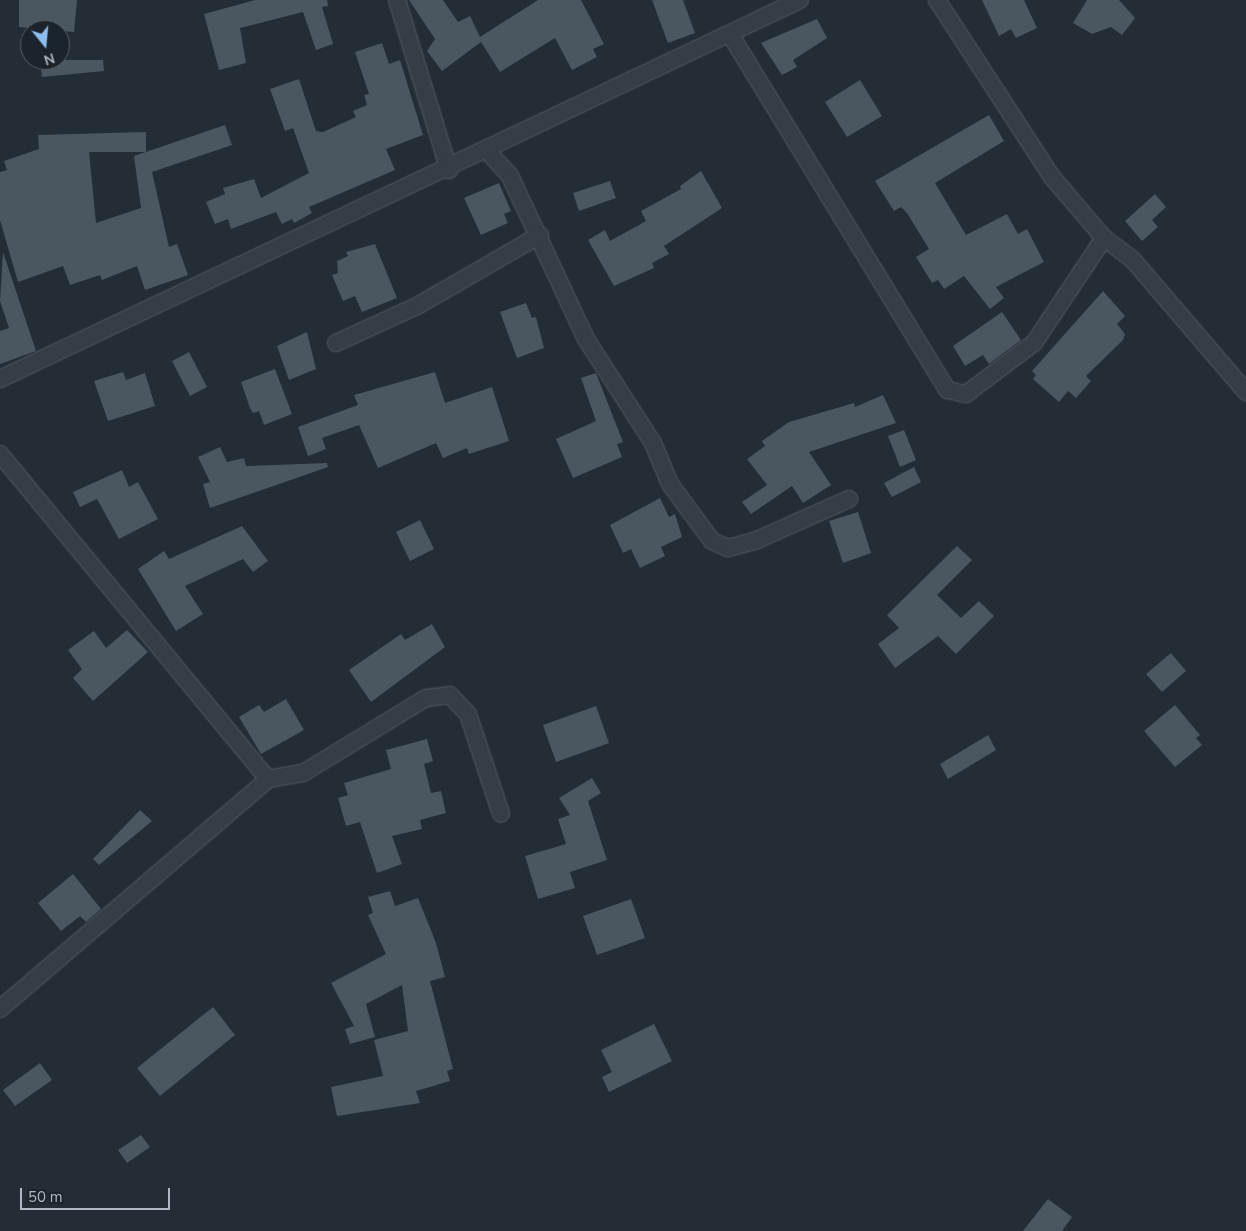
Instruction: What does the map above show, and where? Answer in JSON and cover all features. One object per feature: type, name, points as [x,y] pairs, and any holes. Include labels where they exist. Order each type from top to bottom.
[{"type":"street","points":[[397,0],[448,170]]},
{"type":"street","points":[[0,379],[488,152],[800,0]]},
{"type":"street","points":[[937,0],[1052,177],[1104,238],[1133,260],[1246,392]]},
{"type":"street","points":[[730,34],[947,390],[966,394],[1034,343],[1104,238]]},
{"type":"street","points":[[488,152],[510,176],[540,235],[586,339],[653,443],[670,484],[712,541],[728,548],[757,540],[849,499]]},
{"type":"street","points":[[336,343],[416,306],[540,235]]},
{"type":"street","points":[[0,454],[268,779]]},
{"type":"street","points":[[0,1010],[268,779],[303,773],[426,698],[450,695],[468,714],[502,814]]},
{"type":"building","points":[[19,0],[77,0],[74,32],[70,32],[70,20],[20,20],[19,27]]},
{"type":"building","points":[[255,0],[327,0],[328,6],[322,7],[333,44],[316,50],[303,12],[240,28],[246,63],[219,70],[204,14]]},
{"type":"building","points":[[409,0],[443,0],[458,22],[470,16],[480,37],[538,0],[581,0],[604,44],[593,49],[597,57],[572,70],[555,38],[500,72],[481,42],[442,71],[427,51],[435,39]]},
{"type":"building","points":[[652,0],[683,0],[695,33],[668,43]]},
{"type":"building","points":[[982,0],[1024,0],[1037,28],[1016,38],[1011,29],[999,36]]},
{"type":"building","points":[[1087,0],[1119,0],[1135,18],[1122,35],[1111,27],[1092,34],[1073,23]]},
{"type":"building","points":[[817,19],[827,38],[793,60],[797,67],[782,75],[761,43]]},
{"type":"building","points":[[382,43],[389,64],[400,60],[423,135],[386,149],[395,170],[309,207],[312,213],[294,223],[292,219],[282,224],[276,212],[231,229],[228,219],[215,224],[206,202],[225,194],[223,188],[254,179],[261,198],[309,173],[293,128],[285,131],[270,89],[299,79],[316,131],[323,132],[356,117],[353,111],[367,105],[364,95],[369,94],[355,52]]},
{"type":"building","points":[[70,60],[103,60],[104,71],[42,77],[41,70],[70,70]]},
{"type":"building","points":[[860,80],[882,116],[847,137],[825,102]]},
{"type":"building","points":[[989,115],[1004,141],[935,183],[966,235],[1007,214],[1018,234],[1027,229],[1044,262],[996,287],[1004,298],[990,309],[964,276],[944,289],[938,280],[932,283],[916,257],[929,249],[907,213],[901,207],[894,211],[875,181]]},
{"type":"building","points":[[225,125],[232,145],[152,172],[169,247],[177,244],[188,275],[145,290],[137,266],[102,280],[100,275],[70,285],[63,266],[18,282],[0,220],[0,172],[7,170],[4,161],[39,149],[38,135],[146,132],[146,152]],"holes":[[[89,152],[146,152],[134,156],[141,208],[96,223]]]},
{"type":"building","points":[[701,171],[722,208],[664,246],[669,254],[652,263],[654,268],[614,286],[588,240],[605,230],[610,241],[646,221],[641,211],[681,189],[680,186]]},
{"type":"building","points":[[610,181],[616,198],[579,211],[573,193]]},
{"type":"building","points":[[499,183],[511,211],[504,214],[508,223],[481,235],[464,198]]},
{"type":"building","points":[[1155,194],[1166,207],[1152,220],[1158,227],[1142,241],[1125,221]]},
{"type":"building","points":[[375,244],[397,298],[362,312],[355,296],[343,301],[332,275],[338,273],[337,261],[348,256],[346,252]]},
{"type":"building","points":[[3,252],[36,351],[0,364],[0,331],[9,328],[0,301]]},
{"type":"building","points":[[1103,291],[1125,316],[1117,324],[1125,334],[1123,340],[1086,376],[1091,381],[1076,398],[1068,391],[1059,402],[1033,379],[1036,375],[1032,371]]},
{"type":"building","points":[[526,303],[532,318],[536,317],[544,348],[517,358],[500,312]]},
{"type":"building","points":[[1002,312],[1021,340],[989,364],[983,355],[965,366],[953,346]]},
{"type":"building","points":[[307,332],[316,369],[289,380],[277,346]]},
{"type":"building","points":[[189,352],[207,387],[190,396],[172,361]]},
{"type":"building","points":[[275,369],[292,414],[264,425],[259,411],[253,413],[250,408],[241,382]]},
{"type":"building","points":[[123,372],[126,380],[145,373],[155,406],[108,421],[94,381]]},
{"type":"building","points":[[435,372],[445,403],[492,387],[509,441],[469,454],[467,448],[443,458],[436,443],[378,468],[359,425],[322,438],[326,449],[308,456],[298,427],[358,405],[354,395]]},
{"type":"building","points":[[596,373],[623,442],[617,444],[622,457],[573,478],[556,439],[596,421],[581,378]]},
{"type":"building","points":[[883,395],[896,423],[809,452],[831,485],[803,503],[792,486],[751,514],[742,502],[767,485],[747,459],[765,446],[762,441],[789,422],[854,403],[855,407]]},
{"type":"building","points":[[904,430],[916,460],[900,467],[888,436]]},
{"type":"building","points":[[220,447],[227,462],[244,458],[246,466],[327,463],[328,467],[210,508],[203,484],[210,482],[198,457]]},
{"type":"building","points":[[914,467],[921,482],[892,497],[884,483]]},
{"type":"building","points":[[122,470],[129,487],[138,482],[158,519],[119,539],[97,499],[80,507],[73,492]]},
{"type":"building","points":[[660,498],[669,517],[675,514],[682,537],[661,547],[665,556],[640,568],[631,549],[623,553],[610,525]]},
{"type":"building","points":[[858,512],[871,553],[843,563],[829,521]]},
{"type":"building","points":[[420,520],[434,549],[410,561],[396,532]]},
{"type":"building","points":[[242,526],[268,561],[253,572],[243,559],[185,586],[203,614],[176,631],[138,569],[164,551],[169,559]]},
{"type":"building","points":[[957,546],[972,560],[937,595],[961,618],[979,601],[994,616],[956,654],[938,636],[895,668],[878,644],[899,628],[887,615]]},
{"type":"building","points":[[432,624],[445,647],[371,702],[349,670],[401,634],[405,640]]},
{"type":"building","points":[[127,630],[148,652],[93,701],[73,678],[82,669],[68,650],[94,631],[106,648]]},
{"type":"building","points":[[1171,653],[1186,671],[1162,692],[1146,674]]},
{"type":"building","points":[[286,699],[304,730],[261,754],[239,717],[259,705],[264,712]]},
{"type":"building","points":[[1175,705],[1200,735],[1196,738],[1202,745],[1175,767],[1144,731]]},
{"type":"building","points":[[596,706],[609,743],[556,762],[543,725]]},
{"type":"building","points":[[988,735],[996,750],[948,779],[940,764]]},
{"type":"building","points":[[427,739],[433,761],[424,764],[431,793],[441,791],[446,813],[420,820],[422,829],[392,836],[402,864],[377,873],[360,822],[346,826],[338,798],[348,795],[344,783],[391,769],[386,750]]},
{"type":"building","points":[[592,778],[601,793],[588,801],[607,860],[570,872],[575,888],[538,899],[525,856],[566,844],[558,819],[570,815],[559,798]]},
{"type":"building","points":[[140,810],[152,821],[99,865],[93,859]]},
{"type":"building","points":[[73,874],[101,909],[86,922],[80,916],[61,931],[38,903]]},
{"type":"building","points":[[390,891],[395,906],[418,898],[436,943],[445,977],[430,981],[453,1069],[447,1071],[450,1081],[416,1091],[420,1103],[337,1116],[331,1087],[383,1076],[374,1040],[408,1031],[402,985],[366,1004],[375,1037],[350,1044],[345,1029],[354,1026],[331,983],[386,954],[368,915],[373,913],[368,897]]},
{"type":"building","points":[[631,899],[645,938],[597,955],[583,916]]},
{"type":"building","points":[[213,1007],[235,1035],[160,1096],[137,1068]]},
{"type":"building","points":[[654,1024],[672,1061],[609,1092],[602,1077],[612,1072],[601,1050]]},
{"type":"building","points":[[40,1063],[52,1080],[15,1106],[3,1090]]},
{"type":"building","points":[[141,1135],[150,1147],[127,1163],[118,1150]]},
{"type":"building","points":[[1048,1199],[1072,1217],[1062,1231],[1023,1231]]}]
